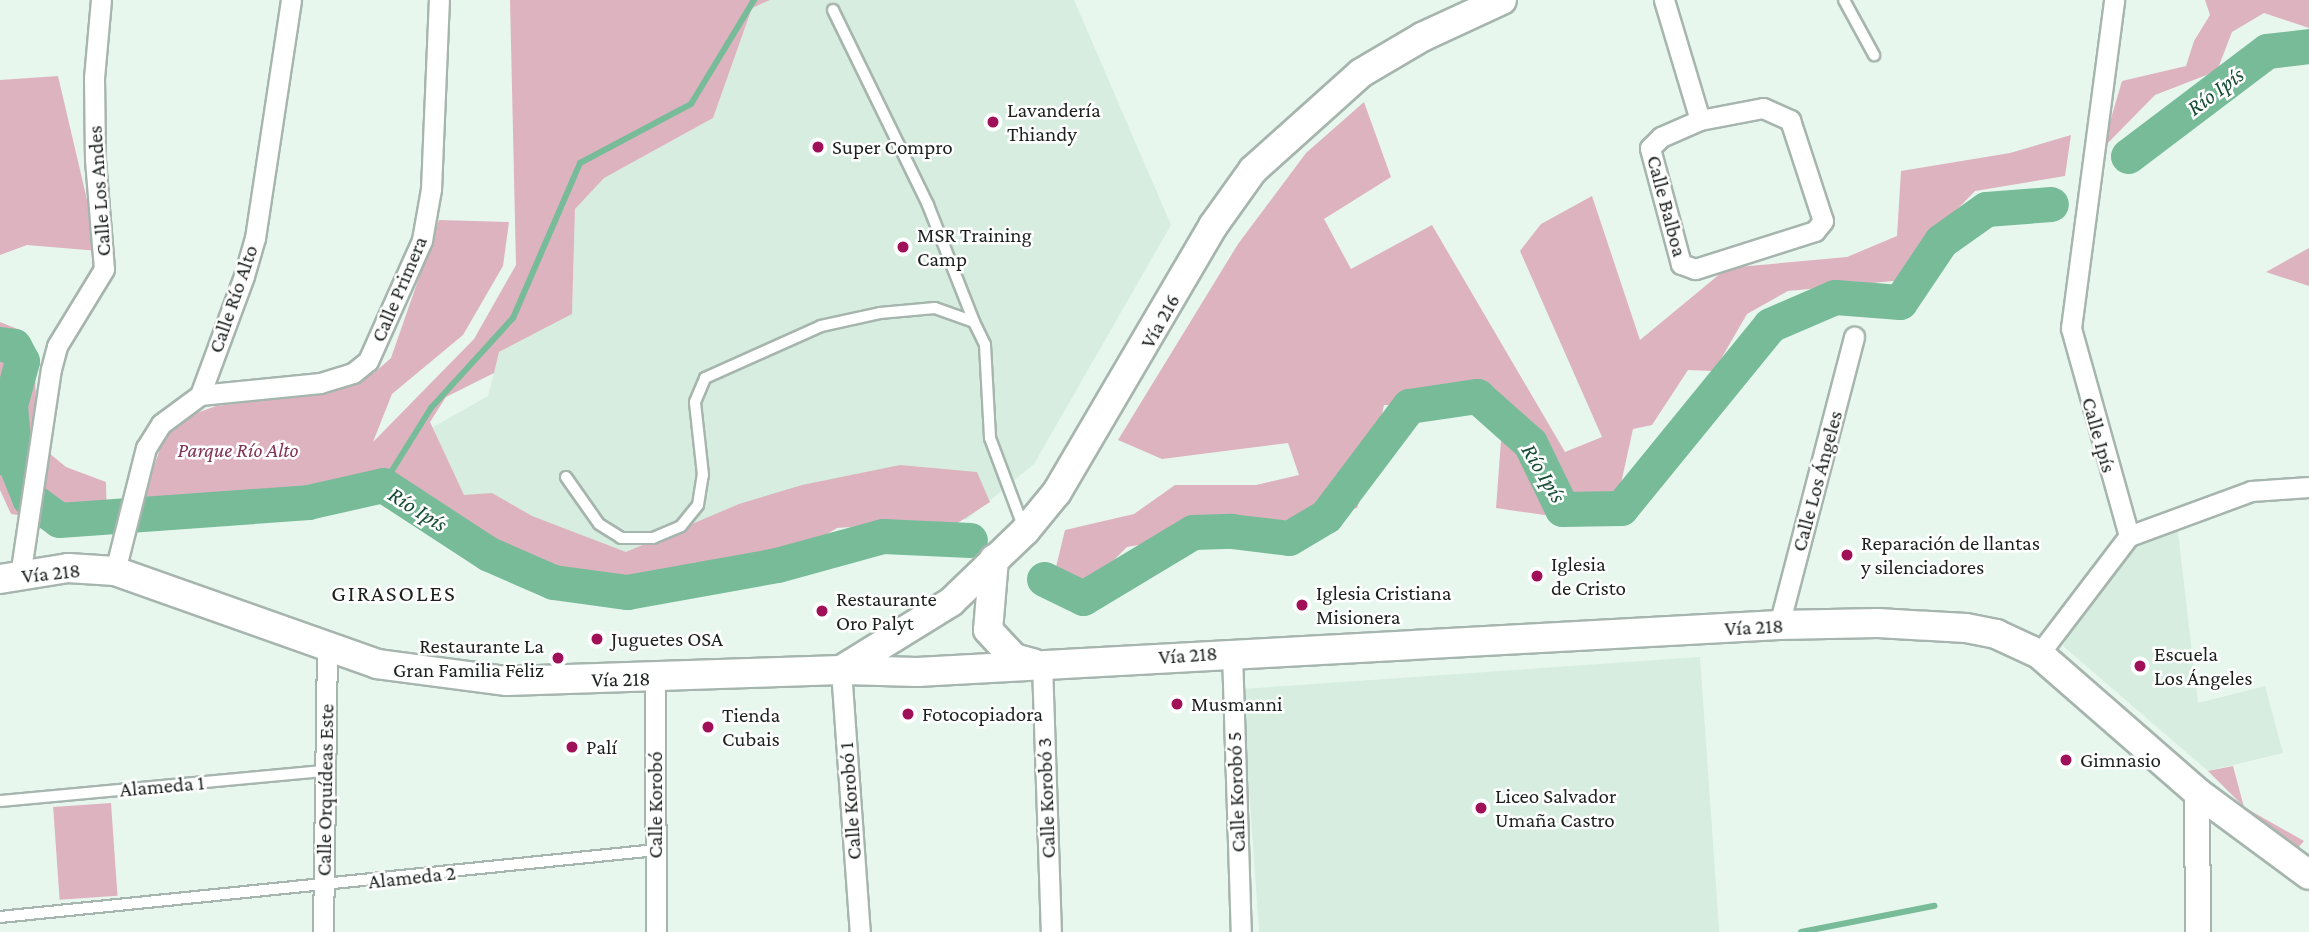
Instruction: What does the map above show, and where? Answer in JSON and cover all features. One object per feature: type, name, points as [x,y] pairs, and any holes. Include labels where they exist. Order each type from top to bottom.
[{"type":"main road","name":"Vía 216","points":[[841,670],[951,602],[1025,531],[1057,492],[1213,226],[1253,170],[1361,73],[1422,37],[1502,0]]},
{"type":"main road","points":[[994,559],[988,629],[1014,658],[1042,664]]},
{"type":"main road","name":"Vía 218","points":[[10,578],[68,568],[115,571],[327,648],[443,676],[507,681],[654,679],[841,670],[917,672],[1232,652],[1779,625],[1878,623],[1966,628],[1996,634],[2039,654],[2197,792],[2309,875]]},
{"type":"street","name":"Calle Los Andes","points":[[10,578],[30,524],[57,346],[104,269],[94,159],[101,0]]},
{"type":"street","name":"Calle Río Alto","points":[[200,395],[254,238],[292,0]]},
{"type":"street","name":"Calle Primera","points":[[200,395],[320,383],[353,373],[368,360],[422,240],[431,189],[439,0]]},
{"type":"street","points":[[1664,0],[1700,120]]},
{"type":"street","name":"Calle Ipís","points":[[2114,0],[2071,328],[2129,536]]},
{"type":"street","name":"Calle Balboa","points":[[1763,108],[1790,120],[1823,221],[1815,231],[1695,269],[1681,264],[1650,148],[1661,137],[1700,120],[1763,108]]},
{"type":"street","name":"Calle Los Ángeles","points":[[1779,625],[1854,337]]},
{"type":"street","points":[[115,571],[146,448],[161,424],[200,395]]},
{"type":"street","points":[[2039,654],[2129,536],[2251,491],[2309,487]]},
{"type":"street","name":"Calle Orquídeas Este","points":[[323,932],[327,648]]},
{"type":"street","name":"Calle Korobó 5","points":[[1232,652],[1241,932]]},
{"type":"street","name":"Calle Korobó 3","points":[[1042,664],[1051,932]]},
{"type":"street","name":"Calle Korobó 1","points":[[841,670],[860,932]]},
{"type":"street","name":"Calle Korobó","points":[[654,679],[656,932]]},
{"type":"street","points":[[2197,792],[2198,932]]},
{"type":"lane","points":[[1844,0],[1874,55]]},
{"type":"lane","points":[[833,10],[928,205],[985,345],[990,438],[1025,531]]},
{"type":"lane","points":[[566,477],[599,524],[621,538],[653,538],[681,526],[698,505],[703,475],[695,402],[705,378],[821,326],[880,313],[935,309],[974,322]]},
{"type":"lane","name":"Alameda 1","points":[[0,801],[324,771]]},
{"type":"lane","name":"Alameda 2","points":[[0,917],[656,850]]},
{"type":"shaded area","points":[[770,0],[1074,0],[1171,225],[1034,464],[966,520],[901,491],[819,516],[571,564],[442,481],[426,431],[488,396],[499,352],[572,314],[575,209],[603,178],[713,118],[752,8]]},
{"type":"shaded area","name":"Escuela Los Ángeles","points":[[2177,524],[2198,703],[2265,686],[2283,753],[2208,771],[2063,646],[2094,587],[2131,546]]},
{"type":"shaded area","name":"Liceo Salvador Umaña Castro","points":[[1700,657],[1719,932],[1259,932],[1242,689]]},
{"type":"green space","name":"Parque Río Alto","points":[[510,0],[770,0],[752,8],[713,118],[604,178],[575,209],[572,314],[499,352],[494,373],[446,397],[430,422],[464,495],[492,493],[532,516],[626,552],[739,504],[802,485],[900,465],[977,472],[990,502],[950,528],[905,523],[837,528],[777,565],[627,592],[553,582],[489,554],[440,514],[376,495],[326,508],[195,515],[140,528],[147,506],[140,506],[166,432],[188,416],[216,406],[326,393],[374,373],[391,358],[439,220],[509,222],[503,266],[463,335],[392,394],[373,442],[474,339],[516,265]]},
{"type":"green space","points":[[2205,0],[2309,0],[2309,28],[2264,13],[2232,32],[2217,71],[2155,95],[2102,149],[2122,81],[2186,66],[2194,41],[2210,15]]},
{"type":"green space","points":[[58,76],[99,251],[27,245],[0,255],[0,80]]},
{"type":"green space","points":[[1364,102],[1391,177],[1324,219],[1351,269],[1432,225],[1565,452],[1602,437],[1520,251],[1541,224],[1592,196],[1640,340],[1727,268],[1847,257],[1897,236],[1901,171],[2010,153],[2071,135],[2065,176],[1975,191],[1935,232],[1936,277],[1788,291],[1747,314],[1714,371],[1688,370],[1652,425],[1633,429],[1620,488],[1577,513],[1544,515],[1496,508],[1502,427],[1457,406],[1384,405],[1370,471],[1357,508],[1127,547],[1086,588],[1055,571],[1065,530],[1134,514],[1175,485],[1256,485],[1299,475],[1288,443],[1162,459],[1118,440],[1238,244],[1306,153]]},
{"type":"green space","points":[[2309,248],[2309,286],[2266,272]]},
{"type":"green space","points":[[0,322],[25,332],[34,352],[38,444],[66,467],[106,482],[107,529],[11,514],[0,490]]},
{"type":"green space","points":[[2233,766],[2244,807],[2208,771]]},
{"type":"green space","points":[[111,803],[117,896],[60,900],[53,807]]},
{"type":"green space","points":[[2244,807],[2304,841],[2298,848]]},
{"type":"waterway","points":[[383,485],[431,408],[513,318],[580,163],[691,104],[754,0]]},
{"type":"waterway","name":"Río Ipís","points":[[2128,156],[2267,51],[2309,46]]},
{"type":"waterway","name":"Río Ipís","points":[[1044,579],[1083,598],[1193,532],[1231,531],[1289,538],[1326,516],[1409,406],[1477,396],[1530,443],[1562,509],[1621,508],[1770,325],[1835,297],[1900,302],[1941,241],[1986,209],[2051,204]]},
{"type":"waterway","name":"Río Ipís","points":[[0,344],[14,346],[22,361],[10,405],[15,463],[29,498],[59,520],[308,502],[383,485],[489,554],[553,582],[627,592],[777,565],[883,536],[970,540]]},
{"type":"waterway","points":[[0,472],[15,463]]},
{"type":"waterway","points":[[1801,932],[1934,906]]},
{"type":"place","name":"Lavandería Thiandy","points":[[993,122]]},
{"type":"place","name":"Super Compro","points":[[818,147]]},
{"type":"place","name":"MSR Training Camp","points":[[903,247]]},
{"type":"place","name":"Reparación de llantas y silenciadores","points":[[1847,555]]},
{"type":"place","name":"Iglesia de Cristo","points":[[1537,576]]},
{"type":"place","name":"Iglesia Cristiana Misionera","points":[[1302,605]]},
{"type":"place","name":"Restaurante Oro Palyt","points":[[822,611]]},
{"type":"place","name":"Juguetes OSA","points":[[597,639]]},
{"type":"place","name":"Restaurante La Gran Familia Feliz","points":[[558,658]]},
{"type":"place","name":"Escuela Los Ángeles","points":[[2140,666]]},
{"type":"place","name":"Musmanni","points":[[1177,704]]},
{"type":"place","name":"Fotocopiadora","points":[[908,714]]},
{"type":"place","name":"Tienda Cubais","points":[[708,727]]},
{"type":"place","name":"Palí","points":[[572,747]]},
{"type":"place","name":"Gimnasio","points":[[2066,760]]},
{"type":"place","name":"Liceo Salvador Umaña Castro","points":[[1481,808]]},
{"type":"district","name":"GIRASOLES","points":[[394,593]]}]
